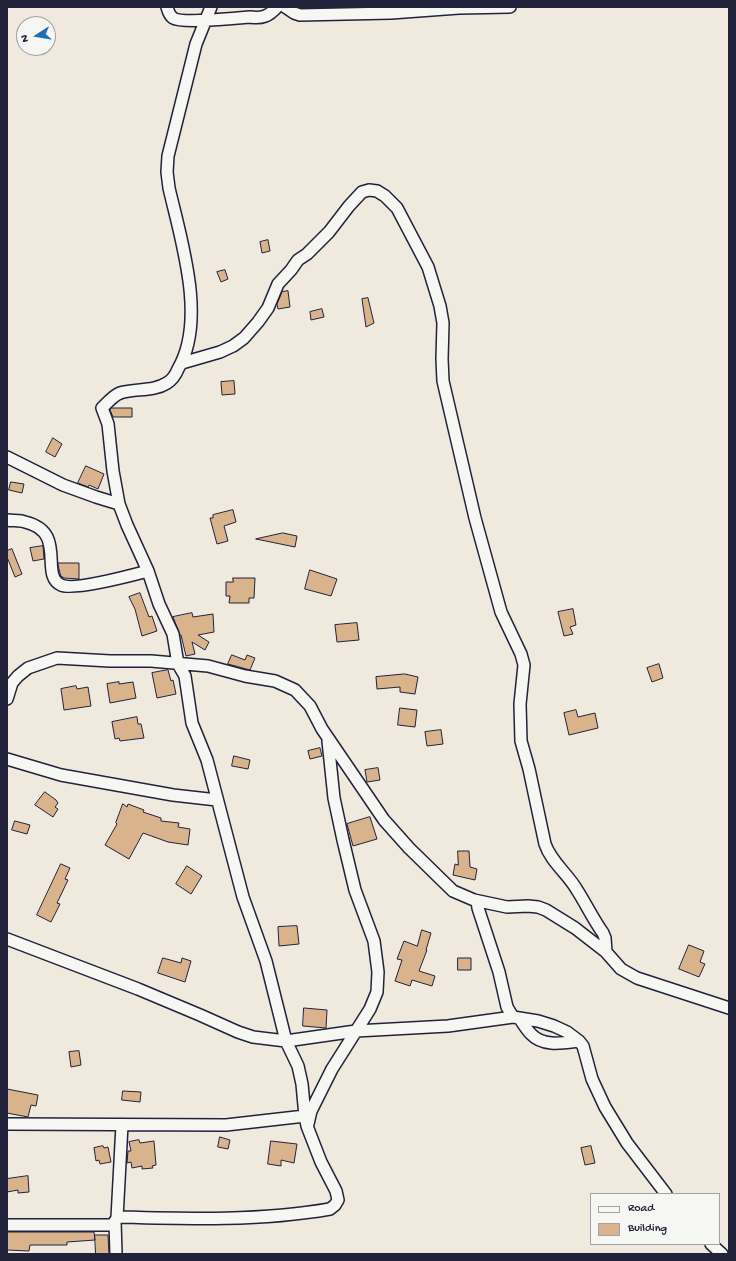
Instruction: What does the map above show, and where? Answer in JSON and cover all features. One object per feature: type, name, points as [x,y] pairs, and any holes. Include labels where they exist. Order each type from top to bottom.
[{"type":"street","points":[[167,7],[169,14],[174,19],[191,20],[266,17],[277,7]]},
{"type":"street","points":[[7,1225],[116,1221],[120,1217],[218,1219],[330,1210],[338,1200],[336,1191],[321,1162],[306,1121],[302,1084],[298,1066],[286,1041],[266,961],[243,898],[207,760],[192,723],[184,676],[178,664],[173,634],[159,604],[148,571],[119,504],[113,471],[108,424],[102,408],[119,393],[150,389],[169,382],[182,364],[190,338],[191,292],[169,188],[167,172],[168,156],[191,61],[196,44],[211,7]]},
{"type":"street","points":[[285,7],[300,15],[391,10],[510,7]]},
{"type":"street","points":[[182,364],[220,352],[233,346],[244,338],[268,308],[278,284],[298,260],[307,254],[329,232],[362,192],[369,190],[377,191],[385,196],[397,208],[428,267],[440,306],[443,323],[443,381],[475,518],[501,612],[521,654],[524,665],[520,704],[521,741],[529,769],[545,844],[548,852],[577,890],[603,933],[606,952]]},
{"type":"street","points":[[7,457],[63,485],[119,504]]},
{"type":"street","points":[[7,520],[25,522],[39,527],[47,534],[50,544],[53,576],[61,585],[69,587],[113,580],[148,571]]},
{"type":"street","points":[[7,699],[12,683],[18,676],[28,668],[57,658],[208,666],[245,676],[275,681],[295,690],[310,706],[328,739],[384,820],[409,848],[453,891],[477,900],[506,907],[528,906],[546,910],[575,928],[606,952],[621,969],[637,978],[729,1008]]},
{"type":"street","points":[[306,1121],[332,1069],[370,1010],[377,992],[378,972],[374,941],[355,890],[336,805],[328,739]]},
{"type":"street","points":[[7,760],[61,775],[173,795],[217,800]]},
{"type":"street","points":[[477,900],[478,908],[499,972],[507,1007],[531,1034],[542,1042],[558,1043],[579,1041]]},
{"type":"street","points":[[7,939],[138,989],[253,1037],[286,1041],[356,1031],[448,1026],[516,1018],[538,1021],[554,1026],[567,1032],[579,1041],[584,1050],[592,1079],[605,1107],[627,1143],[665,1193]]},
{"type":"street","points":[[7,1124],[226,1125],[306,1121]]},
{"type":"street","points":[[116,1254],[116,1221],[122,1125]]},
{"type":"street","points":[[711,1245],[722,1254]]},
{"type":"building","points":[[268,240],[270,251],[262,253],[260,242]]},
{"type":"building","points":[[225,270],[228,279],[221,282],[217,272]]},
{"type":"building","points":[[288,291],[290,307],[278,309],[277,304],[282,292]]},
{"type":"building","points":[[368,298],[374,323],[366,327],[362,299]]},
{"type":"building","points":[[322,309],[324,317],[311,320],[310,312]]},
{"type":"building","points":[[234,381],[235,394],[222,395],[221,382]]},
{"type":"building","points":[[112,408],[132,408],[132,417],[113,417],[110,410]]},
{"type":"building","points":[[53,438],[62,444],[55,457],[46,452]]},
{"type":"building","points":[[86,466],[104,474],[98,489],[89,485],[88,487],[78,483]]},
{"type":"building","points":[[11,482],[24,484],[22,493],[9,490]]},
{"type":"building","points":[[233,510],[236,522],[224,526],[228,541],[217,544],[210,518],[213,518],[213,515]]},
{"type":"building","points":[[283,533],[297,536],[295,547],[256,539]]},
{"type":"building","points":[[43,546],[44,559],[33,561],[30,548]]},
{"type":"building","points":[[12,549],[22,574],[15,577],[7,557],[7,551]]},
{"type":"building","points":[[58,563],[79,563],[79,579],[64,578],[61,576]]},
{"type":"building","points":[[310,570],[337,579],[331,596],[305,589]]},
{"type":"building","points":[[233,578],[255,578],[254,598],[249,598],[249,603],[229,603],[230,596],[226,596],[226,582],[233,582]]},
{"type":"building","points":[[140,593],[149,617],[152,616],[157,631],[142,636],[135,609],[129,597]]},
{"type":"building","points":[[573,609],[576,625],[570,627],[573,634],[564,636],[558,612]]},
{"type":"building","points":[[192,613],[193,617],[213,614],[214,632],[198,635],[209,642],[205,650],[192,642],[195,654],[186,656],[181,635],[173,617]]},
{"type":"building","points":[[357,623],[359,640],[337,642],[335,625]]},
{"type":"building","points":[[232,655],[245,660],[247,655],[255,658],[250,670],[228,664]]},
{"type":"building","points":[[659,664],[663,678],[652,682],[647,668]]},
{"type":"building","points":[[168,670],[171,681],[173,680],[176,694],[157,698],[152,673]]},
{"type":"building","points":[[405,674],[418,677],[415,694],[400,692],[400,687],[377,689],[376,677]]},
{"type":"building","points":[[119,682],[119,684],[133,682],[136,698],[110,703],[107,684]]},
{"type":"building","points":[[76,686],[77,689],[88,687],[91,706],[64,710],[61,689]]},
{"type":"building","points":[[400,708],[417,710],[415,727],[398,725]]},
{"type":"building","points":[[576,710],[578,717],[595,713],[598,728],[569,735],[564,713]]},
{"type":"building","points":[[137,717],[138,724],[141,724],[144,738],[120,741],[119,738],[115,739],[112,722]]},
{"type":"building","points":[[441,730],[443,744],[427,746],[425,732]]},
{"type":"building","points":[[320,748],[322,756],[310,759],[308,751]]},
{"type":"building","points":[[234,756],[250,760],[248,769],[232,766]]},
{"type":"building","points":[[378,768],[380,780],[367,782],[365,770]]},
{"type":"building","points":[[45,792],[58,803],[55,807],[58,809],[53,817],[35,805]]},
{"type":"building","points":[[123,804],[127,807],[128,804],[144,810],[143,812],[161,818],[161,821],[179,823],[178,827],[190,829],[188,845],[168,842],[143,833],[129,859],[105,845],[117,824],[116,823]]},
{"type":"building","points":[[370,817],[377,839],[353,846],[347,824]]},
{"type":"building","points":[[15,821],[30,825],[27,834],[12,830]]},
{"type":"building","points":[[458,851],[469,851],[470,867],[477,869],[475,880],[453,875],[455,864],[458,865]]},
{"type":"building","points":[[61,864],[70,868],[65,879],[68,880],[57,903],[60,904],[51,922],[37,915]]},
{"type":"building","points":[[187,866],[202,876],[191,894],[176,884]]},
{"type":"building","points":[[297,926],[299,944],[279,946],[278,927]]},
{"type":"building","points":[[422,930],[431,933],[427,950],[419,971],[435,976],[432,986],[412,980],[410,986],[395,981],[402,960],[397,959],[404,941],[417,946]]},
{"type":"building","points":[[689,945],[704,951],[700,962],[705,964],[699,977],[679,969]]},
{"type":"building","points":[[163,958],[181,963],[182,958],[191,961],[185,982],[158,973]]},
{"type":"building","points":[[458,958],[471,958],[471,970],[458,970]]},
{"type":"building","points":[[304,1008],[327,1010],[326,1028],[303,1026]]},
{"type":"building","points":[[79,1051],[81,1065],[71,1067],[69,1052]]},
{"type":"building","points":[[7,1089],[38,1095],[36,1106],[31,1105],[28,1117],[7,1113]]},
{"type":"building","points":[[123,1091],[141,1092],[140,1102],[122,1100]]},
{"type":"building","points":[[220,1137],[230,1140],[228,1149],[218,1147]]},
{"type":"building","points":[[139,1140],[140,1143],[154,1141],[156,1165],[152,1166],[153,1168],[142,1169],[142,1166],[132,1168],[131,1162],[127,1163],[128,1151],[131,1151],[129,1142]]},
{"type":"building","points":[[271,1141],[297,1144],[294,1163],[281,1160],[281,1166],[268,1164]]},
{"type":"building","points":[[103,1146],[104,1148],[108,1147],[111,1162],[100,1164],[99,1160],[96,1161],[94,1148]]},
{"type":"building","points":[[591,1146],[595,1163],[585,1165],[581,1148]]},
{"type":"building","points":[[28,1176],[29,1192],[18,1193],[18,1190],[7,1192],[7,1179]]},
{"type":"building","points":[[7,1232],[94,1232],[95,1240],[67,1242],[67,1245],[30,1245],[29,1251],[7,1250]]},
{"type":"building","points":[[95,1235],[108,1235],[109,1254],[96,1254]]}]
